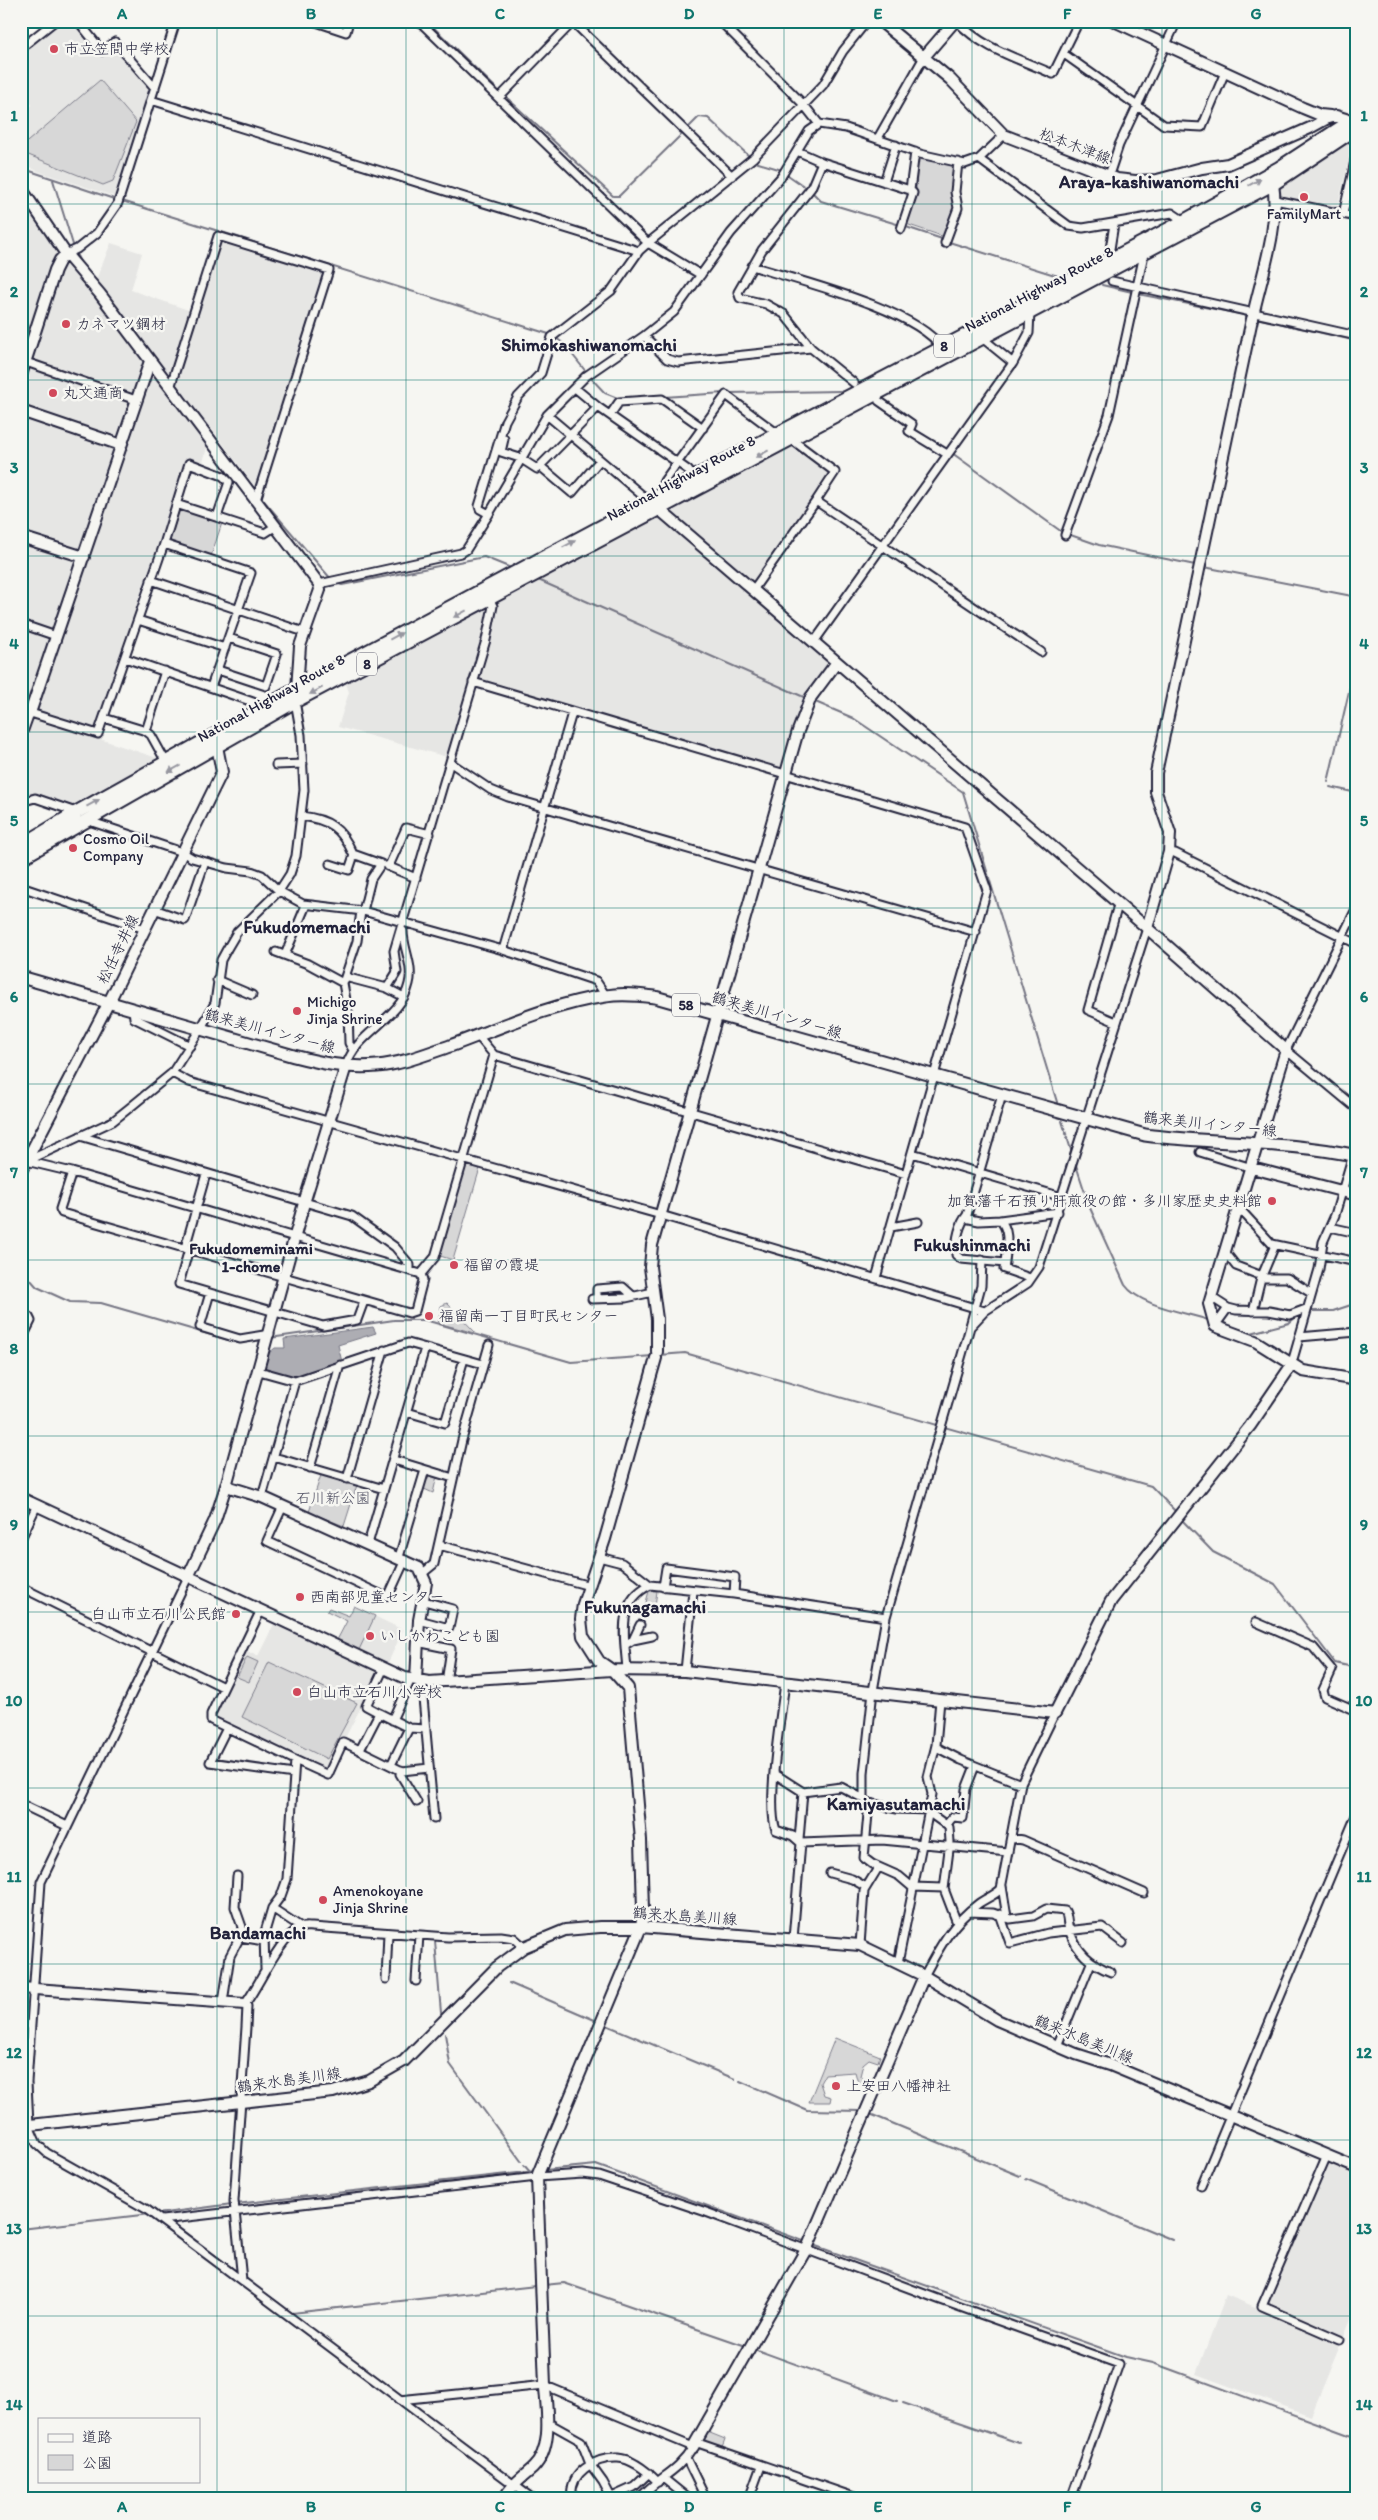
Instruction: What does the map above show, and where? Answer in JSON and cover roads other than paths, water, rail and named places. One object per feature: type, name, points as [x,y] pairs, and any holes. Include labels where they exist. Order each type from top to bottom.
[{"type":"highway","name":"National Highway Route 8","points":[[654,505],[665,493],[1184,221],[1355,122]]},
{"type":"highway","name":"National Highway Route 8","points":[[21,858],[297,689],[512,580],[654,505],[790,438],[1273,184],[1355,122]]},
{"type":"highway","name":"National Highway Route 8","points":[[21,846],[71,813],[166,762],[294,702],[489,599],[512,580]]},
{"type":"main road","name":"鶴来美川インター線","points":[[21,977],[319,1063],[346,1066],[393,1064],[571,1004],[606,996],[629,994],[655,997],[717,1013],[1086,1120],[1145,1135],[1195,1141],[1319,1149],[1354,1155]]},
{"type":"street","points":[[21,48],[55,21]]},
{"type":"street","points":[[78,21],[102,51],[116,42],[155,88]]},
{"type":"street","points":[[21,375],[55,270],[60,260],[97,233],[119,200],[176,21]]},
{"type":"street","points":[[315,22],[346,32],[349,21]]},
{"type":"street","points":[[419,21],[648,242],[701,275]]},
{"type":"street","points":[[720,21],[804,105],[819,124],[846,128],[915,152],[964,164],[979,159],[1004,135]]},
{"type":"street","points":[[489,514],[479,506],[510,412],[518,397],[541,373],[555,335],[611,291],[639,251],[648,242],[753,158],[823,85],[843,50],[867,21]]},
{"type":"street","name":"松本木津線","points":[[880,21],[950,79],[1004,135],[1117,179],[1135,182],[1157,180],[1202,168],[1236,162],[1256,150],[1310,128],[1320,121],[1336,116]]},
{"type":"street","points":[[878,138],[924,57],[956,21],[967,32],[982,42],[1053,74],[1078,21]]},
{"type":"street","points":[[1114,21],[1320,115],[1336,116],[1355,122]]},
{"type":"street","points":[[1109,175],[1119,145],[1139,107],[1177,21]]},
{"type":"street","points":[[499,98],[573,22],[732,176]]},
{"type":"street","points":[[1064,54],[1164,125],[1202,127],[1225,72]]},
{"type":"street","points":[[151,100],[639,251]]},
{"type":"street","points":[[323,583],[461,553],[489,514],[520,458],[547,415],[588,375],[644,336],[674,312],[731,233],[787,169],[809,131],[819,124]]},
{"type":"street","points":[[1310,128],[1311,148]]},
{"type":"street","points":[[884,182],[896,145]]},
{"type":"street","points":[[1343,214],[1354,175],[1357,150]]},
{"type":"street","points":[[797,151],[822,162],[910,190]]},
{"type":"street","points":[[901,229],[913,193],[910,190],[915,152]]},
{"type":"street","points":[[979,159],[1069,226],[1083,228],[1172,213],[1184,221]]},
{"type":"street","points":[[822,162],[809,191],[787,216],[752,266],[738,292],[740,298],[766,304],[784,314],[811,348],[854,383]]},
{"type":"street","points":[[945,243],[958,208],[955,192],[958,162]]},
{"type":"street","points":[[970,1327],[985,1311],[1013,1294],[1030,1278],[1045,1253],[1169,852],[1170,833],[1156,792],[1156,773],[1253,316],[1275,200],[1273,184]]},
{"type":"street","points":[[21,188],[72,252],[100,294],[150,361],[172,382],[258,496],[276,526],[323,583]]},
{"type":"street","points":[[1275,200],[1357,217]]},
{"type":"street","points":[[1110,249],[1114,224]]},
{"type":"street","points":[[172,382],[218,236],[329,270],[258,496]]},
{"type":"street","points":[[1065,532],[1109,415],[1143,259],[1140,254]]},
{"type":"street","points":[[752,266],[894,312],[936,338],[942,348]]},
{"type":"street","points":[[1112,281],[1253,316],[1357,336]]},
{"type":"street","points":[[814,642],[1013,363],[1029,333],[1030,312]]},
{"type":"street","points":[[644,336],[667,359],[678,362],[811,348]]},
{"type":"street","points":[[981,338],[1013,363]]},
{"type":"street","points":[[21,738],[26,712],[84,557],[150,361]]},
{"type":"street","points":[[26,362],[136,400]]},
{"type":"street","points":[[574,388],[678,463],[694,478]]},
{"type":"street","points":[[514,393],[501,452],[520,458],[537,469],[598,407]]},
{"type":"street","points":[[665,493],[662,486],[664,481],[726,395],[778,434]]},
{"type":"street","points":[[610,415],[619,402],[662,399],[703,428]]},
{"type":"street","points":[[879,401],[910,427],[949,452]]},
{"type":"street","points":[[21,411],[121,445]]},
{"type":"street","points":[[547,415],[1357,1109]]},
{"type":"street","points":[[753,590],[835,472],[790,438]]},
{"type":"street","points":[[540,466],[572,493],[600,460]]},
{"type":"street","points":[[26,712],[98,734],[164,544],[189,463],[223,476],[229,482],[217,517]]},
{"type":"street","points":[[816,501],[1041,652]]},
{"type":"street","points":[[176,504],[265,533],[276,526]]},
{"type":"street","points":[[21,537],[84,557]]},
{"type":"street","points":[[164,544],[250,573],[212,687]]},
{"type":"street","points":[[151,580],[304,632]]},
{"type":"street","points":[[26,1161],[113,1121],[172,1073],[215,1003],[221,960],[233,937],[280,891],[290,874],[296,856],[304,790],[301,735],[294,702],[297,689],[297,661],[304,632],[323,583]]},
{"type":"street","points":[[387,988],[397,972],[394,951],[451,763],[490,624],[493,606],[489,599]]},
{"type":"street","points":[[138,620],[225,648]]},
{"type":"street","points":[[21,624],[56,636]]},
{"type":"street","points":[[218,670],[266,686],[269,678],[277,654],[229,638]]},
{"type":"street","points":[[125,658],[253,702]]},
{"type":"street","points":[[504,2499],[513,2484],[535,2466],[541,2456],[547,2422],[538,2173],[641,1926],[643,1910],[641,1840],[628,1688],[612,1670],[598,1661],[583,1636],[581,1619],[656,1355],[657,1319],[650,1267],[652,1245],[717,1013],[809,700],[837,662]]},
{"type":"street","points":[[146,731],[165,671]]},
{"type":"street","points":[[473,682],[572,713],[965,826],[987,890],[876,1278]]},
{"type":"street","points":[[503,950],[572,713]]},
{"type":"street","points":[[104,718],[146,731],[151,735],[166,762]]},
{"type":"street","name":"松任寺井線","points":[[21,1172],[109,1002],[222,772],[216,740]]},
{"type":"street","points":[[451,763],[491,790],[544,808],[976,932]]},
{"type":"street","points":[[276,765],[303,764]]},
{"type":"street","points":[[25,798],[35,798],[71,813]]},
{"type":"street","points":[[25,798],[71,813]]},
{"type":"street","points":[[301,816],[328,821],[354,854],[416,878]]},
{"type":"street","points":[[92,822],[182,852],[205,862],[227,868],[251,870],[262,875],[280,891],[306,905],[362,911],[503,950],[596,981],[606,996]]},
{"type":"street","points":[[389,866],[406,828],[430,834]]},
{"type":"street","points":[[1169,852],[1175,853],[1357,944]]},
{"type":"street","points":[[330,864],[349,870],[354,854]]},
{"type":"street","points":[[154,909],[185,920],[205,862]]},
{"type":"street","points":[[353,1050],[349,1043],[348,1011],[344,980],[357,941],[362,911],[371,879],[381,864]]},
{"type":"street","points":[[21,887],[145,929]]},
{"type":"street","points":[[284,955],[306,905]]},
{"type":"street","points":[[1116,1022],[1088,1010],[1118,905]]},
{"type":"street","points":[[1214,1326],[1209,1304],[1238,1206],[1252,1168],[1286,1050],[1357,907]]},
{"type":"street","points":[[404,923],[403,940],[410,968],[409,985],[404,997],[353,1050],[346,1066],[304,1203],[269,1337],[215,1520],[41,1882],[27,2068],[25,2126],[37,2144],[47,2153],[149,2211],[398,2400],[533,2499]]},
{"type":"street","points":[[276,952],[344,980],[387,988],[404,997]]},
{"type":"street","points":[[217,980],[252,994]]},
{"type":"street","points":[[133,1009],[134,1018],[190,1046]]},
{"type":"street","points":[[478,1036],[494,1055],[906,1174]]},
{"type":"street","points":[[421,1274],[435,1257],[494,1055]]},
{"type":"street","points":[[172,1073],[189,1082],[462,1160],[661,1214],[985,1311]]},
{"type":"street","points":[[1002,1095],[980,1174],[965,1218],[959,1229],[956,1255],[961,1258],[1005,1263]]},
{"type":"street","points":[[80,1136],[352,1216],[395,1247],[410,1265],[410,1270]]},
{"type":"street","points":[[1123,1943],[1102,1927],[1069,1930],[1010,1943],[1004,1916],[1002,1886],[1021,1784],[1111,1601],[1250,1426],[1291,1366],[1322,1254],[1323,1242],[1330,1227],[1357,1141]]},
{"type":"street","points":[[1200,1152],[1252,1168],[1357,1195]]},
{"type":"street","points":[[912,1153],[1062,1197]]},
{"type":"street","points":[[26,1161],[72,1172],[296,1236],[421,1274]]},
{"type":"street","points":[[72,1172],[60,1208],[62,1213],[409,1313],[414,1311],[423,1280],[421,1274]]},
{"type":"street","points":[[206,1174],[179,1284],[323,1326],[357,1320],[364,1301]]},
{"type":"street","points":[[1238,1206],[1275,1245],[1357,1262]]},
{"type":"street","points":[[965,1218],[979,1221],[1000,1220],[1058,1212]]},
{"type":"street","points":[[1000,1220],[1007,1232],[1004,1269],[1030,1278]]},
{"type":"street","points":[[891,1227],[918,1222]]},
{"type":"street","points":[[1330,1227],[1357,1233]]},
{"type":"street","points":[[1253,1311],[1261,1277],[1275,1245]]},
{"type":"street","points":[[1224,1252],[1236,1266],[1261,1277],[1287,1278],[1311,1293]]},
{"type":"street","points":[[944,1888],[912,1887],[899,1876],[878,1868],[864,1858],[866,1801],[864,1773],[873,1691],[886,1617],[940,1425],[970,1327],[981,1286],[982,1260]]},
{"type":"street","points":[[594,1299],[634,1296],[653,1292]]},
{"type":"street","points":[[210,1293],[200,1327],[240,1339],[269,1337]]},
{"type":"street","points":[[1211,1297],[1228,1308],[1269,1311],[1290,1315],[1306,1309]]},
{"type":"street","points":[[1214,1326],[1228,1308]]},
{"type":"street","points":[[21,1313],[29,1317],[31,1321],[21,1341]]},
{"type":"street","points":[[1214,1326],[1255,1341],[1291,1366],[1303,1371],[1357,1380]]},
{"type":"street","points":[[1299,1337],[1357,1332]]},
{"type":"street","points":[[259,1371],[295,1381],[408,1343],[483,1364]]},
{"type":"street","points":[[423,1573],[434,1564],[453,1478],[489,1345]]},
{"type":"street","points":[[368,1544],[408,1412],[425,1348]]},
{"type":"street","points":[[347,1479],[384,1350]]},
{"type":"street","points":[[408,1412],[445,1423],[464,1359]]},
{"type":"street","points":[[310,1468],[340,1365]]},
{"type":"street","points":[[262,1497],[295,1381]]},
{"type":"street","points":[[274,1456],[384,1489]]},
{"type":"street","points":[[394,1460],[453,1478]]},
{"type":"street","points":[[282,1506],[267,1541],[384,1596],[390,1595],[402,1558],[425,1470]]},
{"type":"street","points":[[226,1486],[262,1497],[402,1558],[419,1568],[423,1573],[426,1583],[419,1620],[413,1680],[392,1720]]},
{"type":"street","points":[[21,1498],[383,1670],[413,1680],[446,1682],[612,1670],[685,1671],[1056,1713]]},
{"type":"street","points":[[21,1539],[37,1505]]},
{"type":"street","points":[[439,1545],[590,1586]]},
{"type":"street","points":[[599,1557],[622,1563],[650,1585],[734,1594],[886,1617]]},
{"type":"street","points":[[663,1587],[666,1568],[734,1577],[734,1594]]},
{"type":"street","points":[[627,1670],[625,1614],[640,1590],[650,1585]]},
{"type":"street","points":[[21,1587],[224,1687]]},
{"type":"street","points":[[685,1671],[693,1591]]},
{"type":"street","points":[[419,1620],[449,1628],[453,1609],[424,1601]]},
{"type":"street","points":[[260,1612],[224,1687],[212,1714],[212,1720],[328,1776],[344,1742],[401,1770],[429,1768]]},
{"type":"street","points":[[1256,1622],[1313,1647],[1332,1670],[1323,1690],[1325,1697],[1357,1711]]},
{"type":"street","points":[[633,1640],[640,1625]]},
{"type":"street","points":[[625,1645],[633,1640],[652,1636]]},
{"type":"street","points":[[417,1642],[451,1649],[446,1682]]},
{"type":"street","points":[[383,1670],[366,1706],[409,1728],[426,1729]]},
{"type":"street","points":[[413,1680],[422,1687],[434,1819]]},
{"type":"street","points":[[785,1683],[772,1822],[776,1830],[800,1842],[882,1840],[1008,1852]]},
{"type":"street","points":[[898,1963],[920,1845],[932,1794],[928,1777],[936,1747],[940,1700]]},
{"type":"street","points":[[360,1750],[379,1713]]},
{"type":"street","points":[[227,1728],[210,1762],[294,1774]]},
{"type":"street","points":[[391,1765],[409,1728]]},
{"type":"street","points":[[936,1747],[975,1766],[1021,1784]]},
{"type":"street","points":[[265,1970],[264,1942],[272,1908],[281,1896],[288,1879],[295,1760]]},
{"type":"street","points":[[947,1824],[953,1817],[963,1818],[966,1789],[975,1766]]},
{"type":"street","points":[[401,1770],[400,1774],[417,1802]]},
{"type":"street","points":[[775,1774],[803,1792],[840,1787],[866,1801],[897,1809],[929,1811],[947,1824],[950,1835],[944,1888],[957,1923]]},
{"type":"street","points":[[793,1939],[803,1792]]},
{"type":"street","points":[[21,1804],[67,1826]]},
{"type":"street","points":[[1202,2186],[1357,1813]]},
{"type":"street","points":[[1011,1838],[1023,1840],[1144,1893]]},
{"type":"street","points":[[860,1946],[866,1887],[878,1868]]},
{"type":"street","points":[[830,1872],[852,1879],[866,1887]]},
{"type":"street","points":[[224,2002],[230,1956],[240,1937],[242,1927],[235,1907],[237,1876]]},
{"type":"street","points":[[639,2499],[648,2488],[678,2468],[686,2458],[807,2246],[903,2020],[940,1945],[957,1923],[979,1903],[994,1896],[1002,1886]]},
{"type":"street","points":[[272,1908],[301,1927],[448,1938],[501,1936],[514,1938],[524,1947]]},
{"type":"street","points":[[969,1912],[1027,1917],[1046,1909],[1056,1909],[1067,1913],[1069,1930],[1084,1956],[1091,1962],[1111,1972]]},
{"type":"street","name":"鶴来水島美川線","points":[[25,2126],[333,2092],[369,2082],[404,2062],[497,1967],[524,1947],[564,1930],[641,1926],[860,1946],[924,1976],[998,2020],[1057,2046],[1357,2168]]},
{"type":"street","points":[[245,2004],[280,1949],[294,1932],[301,1927]]},
{"type":"street","points":[[386,1979],[388,1933]]},
{"type":"street","points":[[416,1981],[419,1935]]},
{"type":"street","points":[[240,1937],[264,1942],[280,1949]]},
{"type":"street","points":[[1057,2046],[1091,1962]]},
{"type":"street","points":[[21,1988],[245,2004]]},
{"type":"street","points":[[242,2280],[234,2206],[246,2027],[247,2006],[245,2004]]},
{"type":"street","points":[[1327,2155],[1262,2306],[1340,2340]]},
{"type":"street","points":[[159,2219],[234,2206],[538,2173],[599,2176],[807,2246],[1119,2364],[1071,2499]]},
{"type":"street","points":[[398,2400],[551,2388],[694,2444],[860,2499]]},
{"type":"street","points":[[547,2422],[581,2441],[590,2464],[612,2498],[634,2488],[649,2474]]},
{"type":"street","points":[[572,2499],[572,2486],[576,2476],[590,2464],[618,2458],[636,2465],[689,2499]]},
{"type":"street","points":[[686,2458],[706,2499]]},
{"type":"street","points":[[749,2499],[761,2466]]},
{"type":"waterway","points":[[427,21],[500,92]]},
{"type":"waterway","points":[[506,97],[613,196],[619,196],[684,132]]},
{"type":"waterway","points":[[687,129],[699,117],[708,118],[750,157]]},
{"type":"waterway","points":[[755,162],[782,170]]},
{"type":"waterway","points":[[21,168],[117,200]]},
{"type":"waterway","points":[[785,173],[808,189]]},
{"type":"waterway","points":[[53,180],[74,248]]},
{"type":"waterway","points":[[812,192],[821,201],[900,225]]},
{"type":"waterway","points":[[122,201],[552,335]]},
{"type":"waterway","points":[[906,227],[942,239]]},
{"type":"waterway","points":[[949,242],[1058,276]]},
{"type":"waterway","points":[[75,252],[81,264]]},
{"type":"waterway","points":[[1102,285],[1132,292]]},
{"type":"waterway","points":[[1138,294],[1250,316]]},
{"type":"waterway","points":[[1257,318],[1357,341]]},
{"type":"waterway","points":[[556,338],[564,344],[587,373]]},
{"type":"waterway","points":[[147,348],[170,378]]},
{"type":"waterway","points":[[590,377],[605,393],[620,399]]},
{"type":"waterway","points":[[175,384],[256,491]]},
{"type":"waterway","points":[[729,393],[841,391]]},
{"type":"waterway","points":[[664,397],[724,393]]},
{"type":"waterway","points":[[879,406],[908,426]]},
{"type":"waterway","points":[[913,428],[948,451]]},
{"type":"waterway","points":[[952,453],[1062,532],[1099,545],[1195,565]]},
{"type":"waterway","points":[[259,495],[331,579]]},
{"type":"waterway","points":[[336,583],[342,585],[484,557],[511,568]]},
{"type":"waterway","points":[[1204,567],[1357,597]]},
{"type":"waterway","points":[[536,579],[806,698]]},
{"type":"waterway","points":[[1328,782],[1357,657]]},
{"type":"waterway","points":[[813,701],[853,718],[963,792],[1057,1102]]},
{"type":"waterway","points":[[1330,787],[1357,793]]},
{"type":"waterway","points":[[1062,1121],[1072,1153]]},
{"type":"waterway","points":[[1075,1162],[1090,1208],[1125,1285],[1132,1292],[1152,1303],[1208,1320]]},
{"type":"waterway","points":[[21,1269],[37,1287],[70,1302],[101,1303],[239,1343],[263,1339]]},
{"type":"waterway","points":[[1308,1311],[1333,1311],[1357,1303]]},
{"type":"waterway","points":[[1232,1327],[1251,1333],[1289,1323],[1297,1316]]},
{"type":"waterway","points":[[270,1338],[394,1320],[425,1320],[571,1362],[653,1356]]},
{"type":"waterway","points":[[660,1355],[685,1353],[1151,1486],[1176,1512]]},
{"type":"waterway","points":[[1181,1519],[1213,1552],[1275,1584],[1335,1663],[1357,1668]]},
{"type":"waterway","points":[[435,1941],[441,2013]]},
{"type":"waterway","points":[[509,1983],[597,2021]]},
{"type":"waterway","points":[[604,2024],[735,2079]]},
{"type":"waterway","points":[[445,2034],[450,2064],[521,2161]]},
{"type":"waterway","points":[[740,2081],[807,2110],[861,2111]]},
{"type":"waterway","points":[[870,2114],[1020,2176]]},
{"type":"waterway","points":[[524,2165],[530,2172]]},
{"type":"waterway","points":[[545,2170],[596,2165],[806,2242]]},
{"type":"waterway","points":[[236,2204],[535,2171]]},
{"type":"waterway","points":[[1026,2179],[1173,2240]]},
{"type":"waterway","points":[[157,2214],[232,2204]]},
{"type":"waterway","points":[[21,2229],[150,2214]]},
{"type":"waterway","points":[[184,2232],[236,2271]]},
{"type":"waterway","points":[[813,2245],[1126,2357],[1153,2363],[1357,2438]]},
{"type":"waterway","points":[[245,2279],[280,2304]]},
{"type":"waterway","points":[[544,2285],[564,2283],[746,2346]]},
{"type":"waterway","points":[[289,2311],[292,2313],[536,2286]]},
{"type":"waterway","points":[[754,2349],[897,2401]]},
{"type":"waterway","points":[[903,2403],[1019,2443]]},
{"type":"place","name":"市立笠間中学校","points":[[54,49]]},
{"type":"place","name":"FamilyMart","points":[[1304,197]]},
{"type":"place","name":"カネマツ鋼材","points":[[66,324]]},
{"type":"place","name":"丸文通商","points":[[53,393]]},
{"type":"place","name":"Cosmo Oil Company","points":[[73,848]]},
{"type":"place","name":"Michigo Jinja Shrine","points":[[297,1011]]},
{"type":"place","name":"加賀藩千石預り肝煎役の館・多川家歴史史料館","points":[[1272,1201]]},
{"type":"place","name":"福留の霞堤","points":[[454,1265]]},
{"type":"place","name":"福留南一丁目町民センター","points":[[429,1316]]},
{"type":"place","name":"西南部児童センター","points":[[300,1597]]},
{"type":"place","name":"白山市立石川公民館","points":[[236,1614]]},
{"type":"place","name":"いしかわこども園","points":[[370,1636]]},
{"type":"place","name":"白山市立石川小学校","points":[[297,1692]]},
{"type":"place","name":"Amenokoyane Jinja Shrine","points":[[323,1900]]},
{"type":"place","name":"上安田八幡神社","points":[[836,2086]]},
{"type":"district","name":"Araya-kashiwanomachi","points":[[1149,182]]},
{"type":"district","name":"Shimokashiwanomachi","points":[[589,345]]},
{"type":"district","name":"Fukudomemachi","points":[[307,927]]},
{"type":"district","name":"Fukushinmachi","points":[[972,1245]]},
{"type":"district","name":"Fukudomeminami 1-chome","points":[[251,1257]]},
{"type":"district","name":"Fukunagamachi","points":[[645,1607]]},
{"type":"district","name":"Kamiyasutamachi","points":[[896,1804]]},
{"type":"district","name":"Bandamachi","points":[[258,1933]]},
{"type":"park label","name":"石川新公園","points":[[333,1498]]}]
